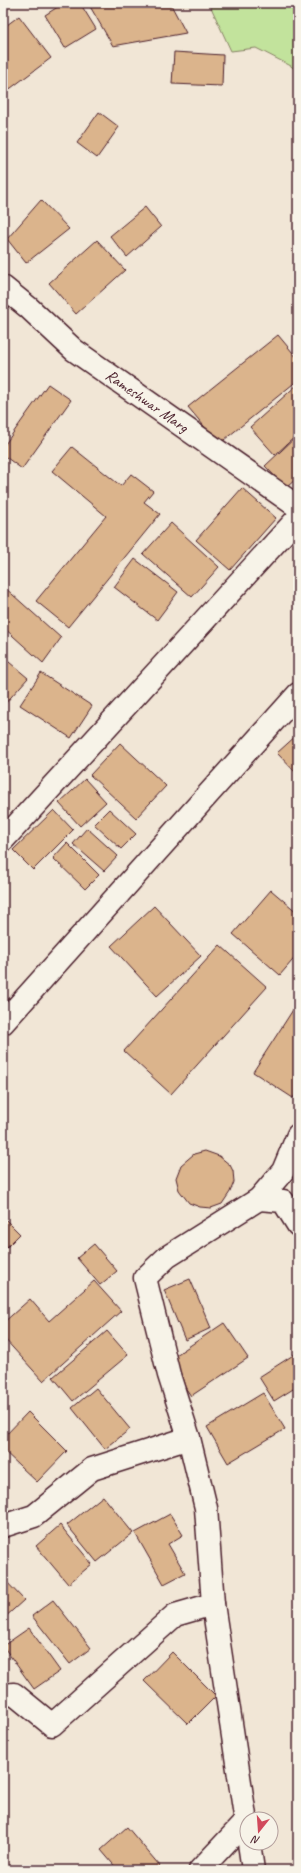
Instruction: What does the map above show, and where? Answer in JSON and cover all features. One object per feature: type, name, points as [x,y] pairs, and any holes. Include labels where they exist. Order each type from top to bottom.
[{"type":"street","name":"Rameshwar Marg","points":[[3,287],[29,308],[74,350],[298,506]]},
{"type":"street","points":[[3,840],[298,518]]},
{"type":"street","points":[[3,1023],[298,694]]},
{"type":"street","points":[[244,1811],[213,1604],[206,1508],[189,1438],[169,1375],[145,1278],[168,1257],[259,1199],[282,1171],[298,1135]]},
{"type":"street","points":[[259,1199],[283,1201],[298,1225]]},
{"type":"street","points":[[3,1526],[34,1516],[92,1469],[189,1438]]},
{"type":"street","points":[[3,1695],[14,1694],[52,1725],[175,1615],[213,1604]]},
{"type":"street","points":[[200,1870],[239,1832]]},
{"type":"street","points":[[250,1851],[253,1870]]},
{"type":"green space","points":[[209,3],[298,3],[298,72],[291,66],[256,48],[231,51]]},
{"type":"building","points":[[64,3],[80,3],[96,29],[65,48],[45,15]]},
{"type":"building","points":[[88,3],[170,3],[186,33],[113,46]]},
{"type":"building","points":[[19,16],[51,58],[3,94],[3,28]]},
{"type":"building","points":[[174,52],[223,55],[222,86],[172,84]]},
{"type":"building","points":[[99,112],[119,127],[97,158],[77,143]]},
{"type":"building","points":[[41,200],[69,229],[26,263],[7,239]]},
{"type":"building","points":[[145,207],[161,227],[127,257],[110,236]]},
{"type":"building","points":[[97,240],[125,270],[76,314],[49,283]]},
{"type":"building","points":[[278,335],[298,359],[298,380],[219,444],[188,407]]},
{"type":"building","points":[[48,384],[71,400],[22,469],[3,455],[3,447]]},
{"type":"building","points":[[298,384],[298,434],[275,455],[250,427]]},
{"type":"building","points":[[298,435],[298,477],[286,488],[265,466]]},
{"type":"building","points":[[72,447],[121,486],[131,474],[153,491],[144,502],[160,514],[68,627],[36,601],[106,516],[52,471]]},
{"type":"building","points":[[242,488],[276,518],[230,570],[196,540]]},
{"type":"building","points":[[171,523],[219,567],[192,597],[143,554]]},
{"type":"building","points":[[135,559],[178,592],[157,620],[114,587]]},
{"type":"building","points":[[3,586],[61,638],[43,663],[3,627]]},
{"type":"building","points":[[3,657],[28,678],[3,706]]},
{"type":"building","points":[[41,673],[92,706],[71,738],[20,705]]},
{"type":"building","points":[[298,734],[298,775],[277,753]]},
{"type":"building","points":[[120,743],[166,786],[136,818],[90,775]]},
{"type":"building","points":[[85,779],[106,802],[80,826],[59,803]]},
{"type":"building","points":[[109,809],[136,834],[121,849],[94,824]]},
{"type":"building","points":[[54,810],[73,830],[33,870],[13,850]]},
{"type":"building","points":[[87,828],[118,856],[104,871],[73,844]]},
{"type":"building","points":[[67,843],[99,875],[85,889],[53,858]]},
{"type":"building","points":[[271,890],[298,913],[298,954],[280,975],[233,934]]},
{"type":"building","points":[[154,906],[201,956],[157,996],[111,946]]},
{"type":"building","points":[[220,945],[267,987],[171,1094],[124,1051]]},
{"type":"building","points":[[298,1002],[298,1091],[293,1098],[253,1072]]},
{"type":"building","points":[[205,1151],[219,1156],[230,1165],[233,1171],[234,1182],[230,1192],[222,1204],[211,1208],[200,1207],[189,1203],[179,1190],[176,1178],[181,1165],[194,1154]]},
{"type":"building","points":[[3,1217],[20,1234],[3,1251]]},
{"type":"building","points":[[94,1244],[117,1271],[100,1285],[77,1258]]},
{"type":"building","points":[[190,1279],[211,1328],[185,1340],[164,1290]]},
{"type":"building","points":[[94,1281],[121,1311],[43,1381],[3,1337],[3,1323],[30,1299],[49,1321]]},
{"type":"building","points":[[224,1323],[248,1358],[191,1396],[167,1361]]},
{"type":"building","points":[[107,1331],[128,1355],[73,1401],[53,1377]]},
{"type":"building","points":[[298,1352],[298,1386],[274,1401],[259,1377]]},
{"type":"building","points":[[96,1388],[130,1429],[105,1449],[72,1408]]},
{"type":"building","points":[[263,1393],[285,1429],[228,1463],[207,1427]]},
{"type":"building","points":[[28,1412],[67,1451],[37,1482],[3,1450],[3,1438]]},
{"type":"building","points":[[103,1496],[133,1533],[97,1562],[67,1525]]},
{"type":"building","points":[[170,1514],[183,1535],[168,1544],[185,1573],[164,1584],[135,1533]]},
{"type":"building","points":[[60,1525],[92,1564],[68,1584],[36,1546]]},
{"type":"building","points":[[3,1578],[24,1600],[3,1619]]},
{"type":"building","points":[[53,1600],[91,1648],[70,1664],[32,1616]]},
{"type":"building","points":[[29,1628],[60,1671],[34,1689],[3,1646]]},
{"type":"building","points":[[172,1652],[216,1696],[188,1724],[144,1681]]},
{"type":"building","points":[[127,1827],[160,1866],[156,1870],[118,1870],[101,1850]]}]
